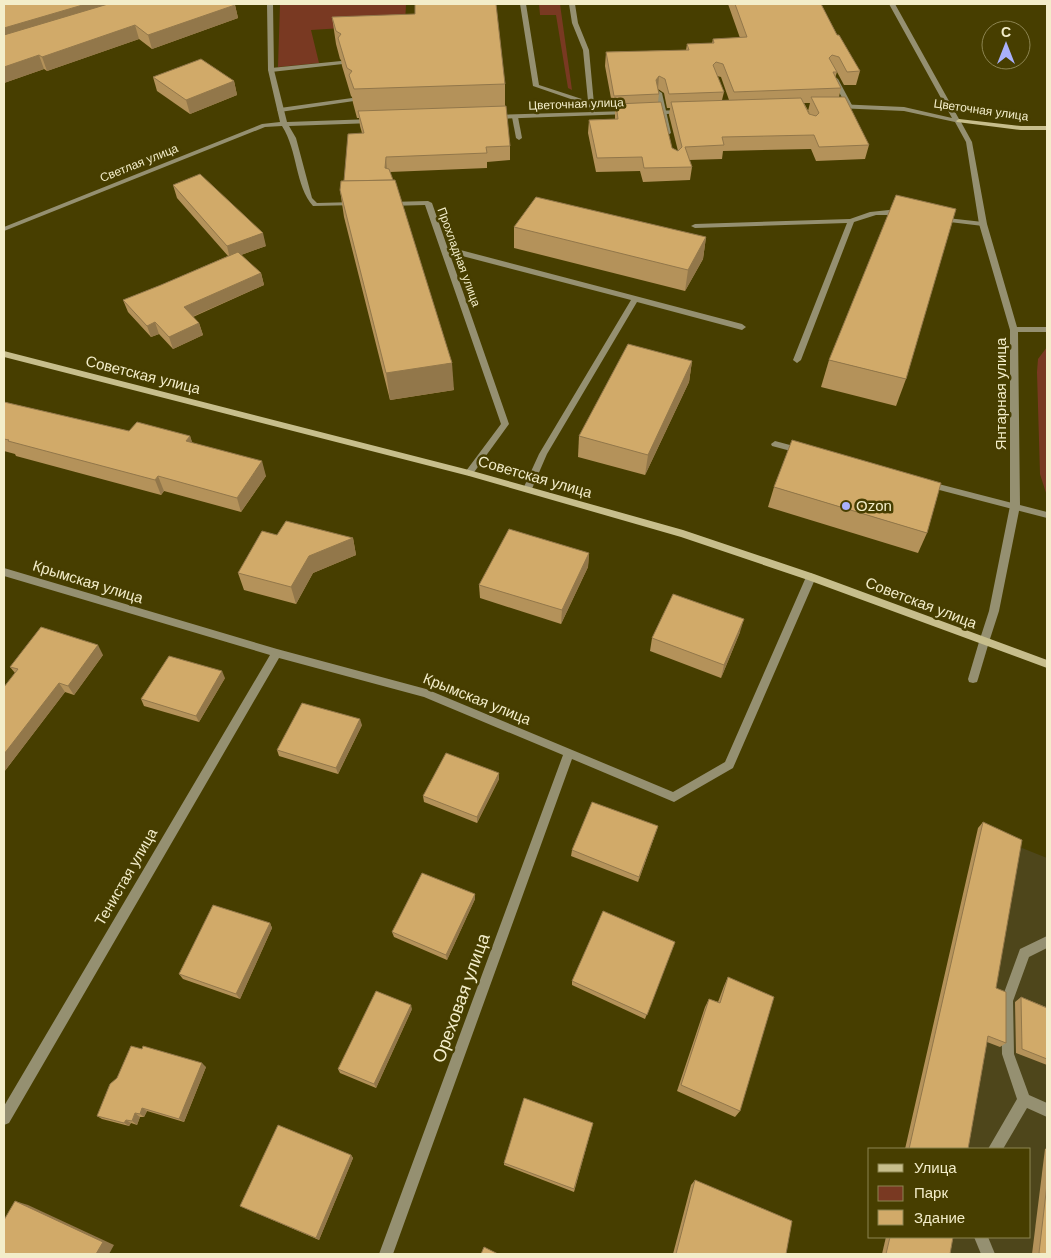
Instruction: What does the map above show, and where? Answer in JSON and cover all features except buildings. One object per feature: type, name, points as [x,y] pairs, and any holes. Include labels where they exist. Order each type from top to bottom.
[{"type":"street","points":[[270,4],[271,70],[284,124],[293,138],[308,198],[315,205],[362,204]]},
{"type":"street","points":[[523,4],[536,86],[592,104]]},
{"type":"street","points":[[572,4],[575,22],[586,50],[593,114]]},
{"type":"street","name":"Янтарная улица","points":[[892,4],[960,121],[969,142],[983,224],[1014,330],[1015,506],[994,611],[974,679]]},
{"type":"street","points":[[271,70],[341,63]]},
{"type":"street","points":[[831,71],[850,107]]},
{"type":"street","points":[[659,93],[665,112],[670,142]]},
{"type":"street","points":[[280,110],[352,100]]},
{"type":"street","name":"Цветочная улица","points":[[827,106],[904,109],[960,121],[1021,128],[1047,128]]},
{"type":"street","name":"Цветочная улица","points":[[486,118],[692,111]]},
{"type":"street","points":[[515,117],[519,138]]},
{"type":"street","points":[[284,124],[380,121]]},
{"type":"street","name":"Светлая улица","points":[[4,229],[264,125],[284,124]]},
{"type":"street","name":"Прохладная улица","points":[[381,204],[428,203],[446,249],[505,424],[469,473]]},
{"type":"street","points":[[695,226],[852,221],[868,214],[893,212],[909,214]]},
{"type":"street","points":[[933,218],[983,224]]},
{"type":"street","points":[[797,360],[852,221]]},
{"type":"street","points":[[446,249],[742,327]]},
{"type":"street","points":[[528,489],[543,454],[635,299]]},
{"type":"street","points":[[1014,330],[1047,329]]},
{"type":"street","name":"Советская улица","points":[[4,354],[469,473],[683,534],[811,577],[1047,664]]},
{"type":"street","points":[[775,444],[812,454]]},
{"type":"street","points":[[916,481],[1047,516]]},
{"type":"street","points":[[4,584],[8,573]]},
{"type":"street","name":"Крымская улица","points":[[8,573],[277,653],[426,693],[674,797],[729,765],[811,577]]},
{"type":"street","name":"Тенистая улица","points":[[4,1118],[277,653]]},
{"type":"street","name":"Ореховая улица","points":[[386,1254],[569,754]]},
{"type":"street","points":[[1047,942],[1024,952],[1007,1001],[1008,1054],[1024,1100],[1047,1110]]},
{"type":"street","points":[[997,1148],[1024,1100]]},
{"type":"street","points":[[981,1238],[988,1254]]},
{"type":"shaded area","points":[[1017,846],[1047,858],[1047,1254],[882,1254],[886,1238],[1031,1238],[1031,1148],[905,1148]]},
{"type":"green space","points":[[280,4],[406,4],[405,24],[311,30],[319,63],[278,67]]},
{"type":"green space","points":[[539,4],[560,4],[572,90],[568,88],[556,15],[540,15]]},
{"type":"green space","points":[[1047,347],[1047,496],[1040,474],[1037,372],[1038,359]]},
{"type":"place","name":"Ozon","points":[[846,506]]}]
